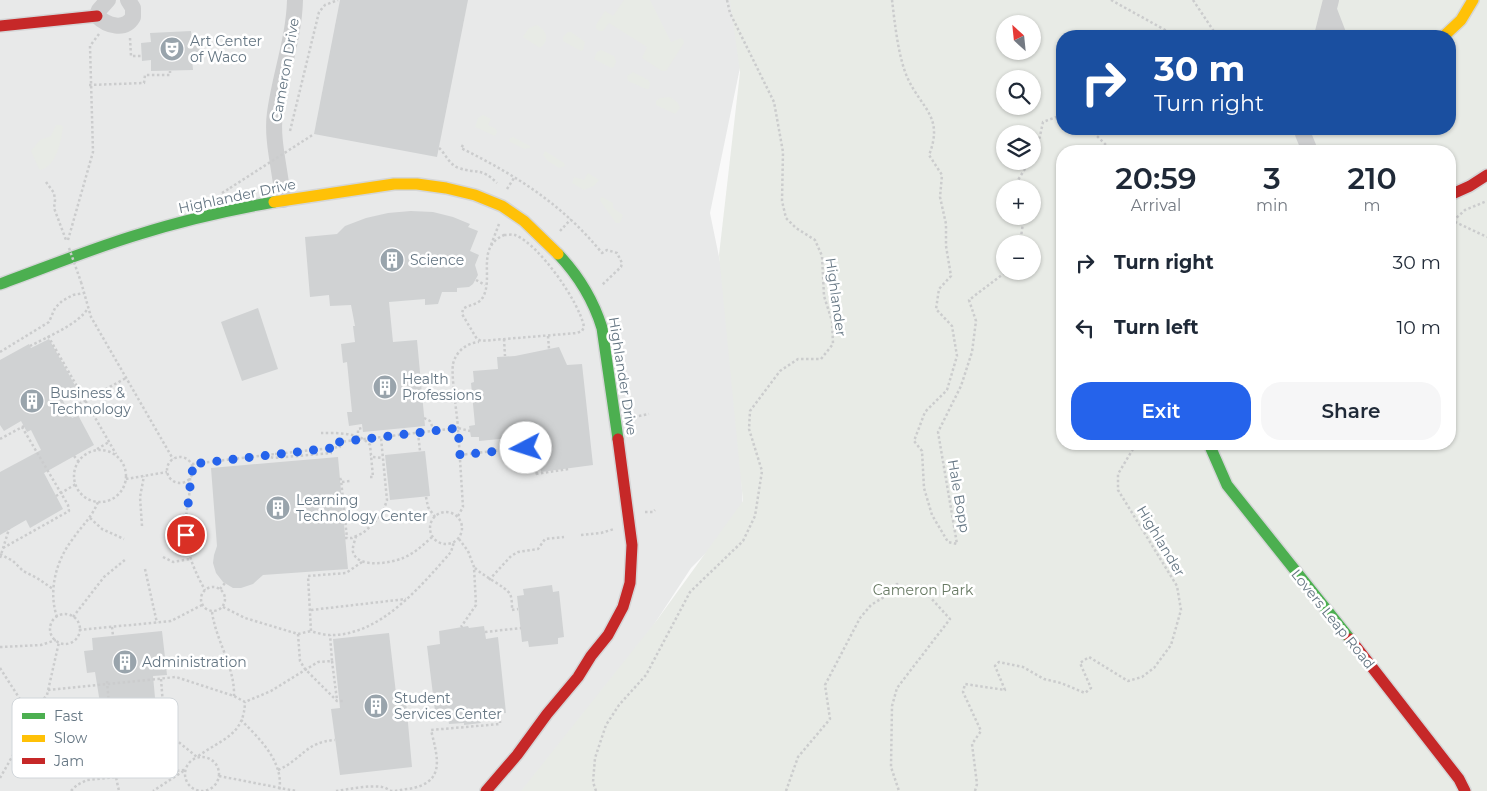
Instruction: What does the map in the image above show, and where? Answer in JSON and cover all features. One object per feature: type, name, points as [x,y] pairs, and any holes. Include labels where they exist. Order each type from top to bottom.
[{"type":"street","points":[[97,16],[99,10],[108,0]]},
{"type":"street","points":[[0,26],[97,16],[109,25],[118,26],[127,24],[130,21],[133,13],[128,0]]},
{"type":"street","name":"Cameron Drive","points":[[283,200],[275,141],[274,115],[295,18],[296,0]]},
{"type":"street","points":[[1450,30],[1461,20],[1473,0]]},
{"type":"street","points":[[1324,30],[1330,5]]},
{"type":"street","points":[[1330,5],[1337,30]]},
{"type":"street","points":[[1456,192],[1487,175]]},
{"type":"street","name":"Highlander Drive","points":[[0,284],[138,234],[237,209],[283,200],[384,186],[416,184],[460,191],[495,202],[524,220],[559,254],[584,286],[597,309],[602,328],[629,514],[632,545],[630,583],[623,607],[608,635],[517,755],[486,791]]},
{"type":"street","name":"Lovers Leap Road","points":[[1211,450],[1227,485],[1459,779],[1465,791]]},
{"type":"path","points":[[289,134],[319,12],[325,5],[338,0]]},
{"type":"path","name":"Highlander","points":[[596,791],[593,782],[595,758],[606,725],[619,705],[646,674],[690,592],[743,541],[755,516],[762,472],[749,429],[750,411],[780,371],[798,359],[821,359],[833,344],[832,321],[824,296],[822,256],[815,240],[796,228],[786,218],[782,201],[783,152],[774,102],[730,13],[727,0]]},
{"type":"path","name":"Hale Bopp","points":[[892,0],[898,44],[908,78],[933,117],[934,144],[929,155],[942,175],[940,197],[946,224],[946,246],[951,276],[939,289],[936,309],[952,326],[957,356],[947,390],[925,412],[914,441],[922,451],[924,488],[932,516],[948,542],[958,544],[938,432],[961,386],[972,352],[976,321],[969,300],[996,279]]},
{"type":"path","points":[[1112,0],[1165,30]]},
{"type":"path","points":[[1193,0],[1213,30]]},
{"type":"path","points":[[46,182],[54,193],[54,208],[67,244],[93,152],[90,46],[100,32],[105,34]]},
{"type":"path","points":[[130,34],[131,56],[142,56]]},
{"type":"path","points":[[90,85],[144,83],[145,75],[170,75],[170,71]]},
{"type":"path","points":[[1041,130],[1043,122],[1056,117]]},
{"type":"path","points":[[230,188],[314,134]]},
{"type":"path","points":[[1096,135],[1106,145]]},
{"type":"path","points":[[288,145],[288,151]]},
{"type":"path","points":[[463,145],[462,148],[483,158],[543,196],[571,219],[602,254],[607,250],[617,253],[622,263],[621,267],[600,288]]},
{"type":"path","points":[[439,148],[448,160],[458,168],[480,171],[489,176],[501,190]]},
{"type":"path","points":[[1456,217],[1465,210],[1487,201]]},
{"type":"path","points":[[559,232],[571,219]]},
{"type":"path","points":[[481,341],[462,314],[465,307],[479,302],[482,298],[487,261],[492,240],[500,221]]},
{"type":"path","points":[[1456,223],[1487,237]]},
{"type":"path","points":[[458,516],[463,507],[453,366],[462,350],[474,342],[577,333],[582,332],[584,327],[581,314],[558,277],[537,252],[518,236],[504,235],[491,246]]},
{"type":"path","points":[[69,248],[91,317],[173,459]]},
{"type":"path","points":[[476,280],[485,285]]},
{"type":"path","points":[[0,352],[49,322],[55,308],[62,301],[73,295],[84,293]]},
{"type":"path","points":[[30,346],[84,314],[88,306]]},
{"type":"path","points":[[48,336],[116,455]]},
{"type":"path","points":[[548,336],[549,349]]},
{"type":"path","points":[[504,339],[505,356]]},
{"type":"path","points":[[66,411],[126,378]]},
{"type":"path","points":[[424,418],[430,421],[434,431]]},
{"type":"path","points":[[0,439],[22,427],[61,492],[69,511],[3,548]]},
{"type":"path","points":[[358,438],[358,428],[362,428]]},
{"type":"path","points":[[173,459],[184,458],[192,464],[340,447],[339,442],[381,437],[458,428],[470,431]]},
{"type":"path","points":[[322,433],[340,433],[368,442],[373,477],[370,477]]},
{"type":"path","points":[[418,433],[420,451]]},
{"type":"path","points":[[350,481],[341,480],[346,538],[356,536],[373,524],[383,512],[387,500],[381,437]]},
{"type":"path","points":[[96,450],[107,450],[116,455],[123,462],[126,473],[125,484],[119,494],[110,500],[98,502],[87,498],[79,491],[74,474],[79,462],[88,453],[109,442]]},
{"type":"path","points":[[460,455],[526,448],[533,453],[537,474],[569,470]]},
{"type":"path","name":"Highlander","points":[[974,791],[977,784],[972,744],[981,731],[963,692],[965,684],[1005,690],[994,666],[999,662],[1024,666],[1044,679],[1061,683],[1085,693],[1091,688],[1080,663],[1089,657],[1128,681],[1142,677],[1154,668],[1171,645],[1181,610],[1177,586],[1118,490],[1118,474],[1132,450]]},
{"type":"path","points":[[263,455],[274,458],[332,453]]},
{"type":"path","points":[[316,454],[317,459]]},
{"type":"path","points":[[371,455],[383,458]]},
{"type":"path","points":[[74,456],[79,462]]},
{"type":"path","points":[[173,459],[167,472],[172,480],[177,482],[186,481],[190,478]]},
{"type":"path","points":[[192,464],[193,469],[190,478],[190,494],[185,527],[196,575],[205,590]]},
{"type":"path","points":[[126,478],[167,472]]},
{"type":"path","points":[[142,526],[140,498],[144,476]]},
{"type":"path","points":[[56,496],[76,484]]},
{"type":"path","points":[[426,497],[428,507],[435,517]]},
{"type":"path","points":[[57,617],[54,608],[53,589],[63,552],[90,518],[98,502]]},
{"type":"path","points":[[448,511],[458,516],[463,526],[459,538],[454,542],[445,544],[438,542],[432,537],[430,525],[435,517],[442,512],[448,511]]},
{"type":"path","points":[[90,518],[102,529],[124,539]]},
{"type":"path","points":[[10,529],[0,556],[13,561],[22,571],[53,589]]},
{"type":"path","points":[[581,535],[614,529]]},
{"type":"path","points":[[356,536],[352,550],[356,557],[362,562],[379,563],[401,559],[416,551],[432,537]]},
{"type":"path","points":[[489,580],[511,556],[518,552],[538,549],[545,539],[564,537]]},
{"type":"path","points":[[459,538],[468,551],[474,567],[476,605],[461,627]]},
{"type":"path","points":[[223,607],[245,618],[298,634],[311,631],[330,635],[352,632],[370,625],[407,599],[451,552],[454,542]]},
{"type":"path","points":[[163,557],[173,562],[191,559]]},
{"type":"path","points":[[73,617],[104,577],[126,560]]},
{"type":"path","points":[[311,631],[308,576],[346,573],[362,562]]},
{"type":"path","points":[[474,567],[489,580],[504,587],[511,595],[512,610],[518,609]]},
{"type":"path","points":[[145,569],[157,623]]},
{"type":"path","points":[[220,589],[224,583]]},
{"type":"path","points":[[786,791],[798,757],[830,719],[825,685],[860,618],[871,605],[884,597],[897,584],[930,597],[950,619],[897,688],[892,706],[891,767],[900,791]]},
{"type":"path","points":[[213,587],[220,589],[225,600],[223,607],[212,612],[207,610],[202,605],[200,599],[205,590],[213,587]]},
{"type":"path","points":[[311,610],[407,599]]},
{"type":"path","points":[[79,630],[171,621],[202,605]]},
{"type":"path","points":[[212,612],[219,641],[235,684],[234,696]]},
{"type":"path","points":[[65,614],[73,617],[78,623],[79,630],[75,639],[64,644],[57,641],[51,634],[51,623],[57,617],[65,614]]},
{"type":"path","points":[[112,627],[112,636]]},
{"type":"path","points":[[485,632],[520,628]]},
{"type":"path","points":[[298,634],[300,661],[305,669],[337,701],[344,701]]},
{"type":"path","points":[[330,635],[337,701]]},
{"type":"path","points":[[0,647],[41,645],[57,641]]},
{"type":"path","points":[[44,698],[54,666],[57,641]]},
{"type":"path","points":[[245,702],[271,691],[318,662],[332,661]]},
{"type":"path","points":[[0,668],[19,698]]},
{"type":"path","points":[[48,690],[176,677],[234,696],[245,702]]},
{"type":"path","points":[[161,678],[163,698]]},
{"type":"path","points":[[107,683],[108,698]]},
{"type":"path","points":[[198,757],[238,729],[245,711],[245,702]]},
{"type":"path","points":[[336,791],[383,787],[392,791],[417,787],[428,783],[434,777],[437,762],[431,730],[500,724],[500,714]]},
{"type":"path","points":[[241,720],[270,752],[278,770],[279,790]]},
{"type":"path","points":[[178,740],[198,757]]},
{"type":"path","points":[[278,770],[291,765],[309,746],[323,741],[335,740]]},
{"type":"path","points":[[178,775],[185,770],[192,759],[204,756],[216,763],[219,776],[212,790],[198,791],[191,788],[186,782],[185,770]]},
{"type":"path","points":[[0,778],[12,757]]},
{"type":"path","points":[[178,771],[185,770]]},
{"type":"path","points":[[219,776],[279,790],[296,791]]},
{"type":"path","points":[[71,791],[77,785],[87,780],[115,778],[119,791]]},
{"type":"path","points":[[153,791],[173,778]]},
{"type":"path","points":[[188,791],[191,788]]},
{"type":"shaded area","points":[[0,0],[734,0],[743,53],[710,213],[736,340],[743,516],[691,568],[632,658],[522,791],[0,791]]},
{"type":"green space","points":[[624,0],[650,0],[671,42],[683,39],[684,43],[666,71],[662,71],[642,58],[647,47],[609,23],[603,31],[599,31],[596,28],[605,11],[613,16]]},
{"type":"green space","name":"Cameron Park","points":[[730,0],[1487,0],[1487,791],[521,791],[657,620],[743,501],[719,255],[740,72]]},
{"type":"green space","points":[[537,25],[546,36],[545,42],[540,48],[523,37],[529,28]]},
{"type":"green space","points":[[568,32],[571,32],[585,42],[583,50],[581,51],[563,41],[563,37]]},
{"type":"green space","points":[[601,50],[614,56],[616,62],[614,67],[611,68],[594,59],[597,52]]},
{"type":"green space","points":[[633,72],[648,80],[650,83],[649,89],[628,81],[627,76]]},
{"type":"green space","points":[[670,97],[678,103],[680,108],[675,114],[656,105],[656,101],[660,98]]},
{"type":"green space","points":[[483,115],[491,119],[488,125],[496,129],[495,136],[475,127],[478,118]]},
{"type":"green space","points":[[56,125],[63,127],[57,152],[51,163],[41,170],[31,151],[40,140],[51,136]]},
{"type":"green space","points":[[513,137],[530,146],[530,148],[524,149],[510,142],[509,139]]},
{"type":"green space","points":[[545,151],[564,163],[565,166],[559,168],[548,161],[543,155]]},
{"type":"green space","points":[[588,173],[599,180],[594,186],[584,190],[572,183],[574,177],[584,180]]},
{"type":"green space","points":[[602,197],[613,203],[613,208],[623,215],[620,223],[616,223],[601,202],[600,199]]},
{"type":"building","points":[[340,0],[468,0],[437,157],[314,134]]},
{"type":"building","name":"Art Center of Waco","points":[[191,31],[192,40],[202,39],[203,59],[192,59],[193,70],[151,71],[151,60],[142,61],[141,43],[151,42],[150,33]]},
{"type":"building","name":"Science","points":[[433,212],[453,217],[470,224],[468,227],[478,231],[470,251],[479,255],[475,265],[478,275],[469,287],[457,288],[457,292],[442,292],[438,304],[425,305],[425,299],[389,302],[393,342],[417,340],[425,426],[363,432],[362,424],[349,426],[347,412],[352,412],[347,362],[343,363],[341,344],[355,342],[353,326],[355,326],[351,305],[330,306],[329,295],[310,297],[305,237],[337,234],[345,226],[366,218],[388,213]]},
{"type":"building","points":[[258,308],[278,369],[242,381],[221,322]]},
{"type":"building","name":"Business & Technology","points":[[49,339],[77,389],[61,397],[72,418],[78,415],[94,445],[44,473],[63,509],[30,528],[26,520],[0,535],[0,472],[41,450],[31,430],[27,432],[21,421],[4,431],[0,425],[0,360],[29,344],[31,348]]},
{"type":"building","points":[[559,347],[567,365],[582,364],[593,465],[541,472],[537,440],[522,442],[522,437],[479,441],[479,437],[471,437],[469,426],[475,425],[471,383],[474,382],[473,371],[498,369],[497,357],[515,356]]},
{"type":"building","points":[[425,451],[430,496],[390,500],[385,455]]},
{"type":"building","name":"Learning Technology Center","points":[[338,457],[348,569],[263,575],[253,584],[241,588],[233,588],[223,582],[216,573],[213,563],[217,546],[211,468]]},
{"type":"building","points":[[552,585],[553,592],[559,591],[564,637],[558,638],[558,644],[529,647],[528,641],[522,642],[517,596],[524,595],[523,589]]},
{"type":"building","points":[[468,626],[469,628],[484,626],[486,639],[498,637],[506,713],[495,714],[495,720],[480,721],[481,723],[449,724],[448,718],[436,719],[427,646],[440,644],[439,631]]},
{"type":"building","name":"Administration","points":[[162,631],[167,675],[153,676],[155,698],[99,698],[95,672],[87,673],[84,651],[93,650],[92,638]]},
{"type":"building","name":"Student Services Center","points":[[389,633],[397,702],[406,701],[412,767],[340,775],[331,709],[340,708],[333,639]]},
{"type":"traffic: fast","points":[[0,284],[105,245],[157,229],[240,208],[274,202]]},
{"type":"traffic: fast","points":[[558,254],[584,288],[602,328],[618,439]]},
{"type":"traffic: fast","points":[[1212,450],[1227,485],[1350,639]]},
{"type":"traffic: slow","points":[[1450,30],[1461,20],[1473,0]]},
{"type":"traffic: slow","points":[[274,202],[394,184],[417,184],[446,188],[475,195],[502,206],[524,221],[558,254]]},
{"type":"traffic: jam","points":[[0,26],[97,16]]},
{"type":"traffic: jam","points":[[1456,192],[1487,175]]},
{"type":"traffic: jam","points":[[486,791],[517,755],[547,714],[578,677],[591,656],[608,635],[623,607],[630,583],[632,545],[618,439]]},
{"type":"traffic: jam","points":[[1350,639],[1459,779],[1465,791]]},
{"type":"place","name":"Art Center of Waco","points":[[172,49]]},
{"type":"place","name":"Science","points":[[392,260]]},
{"type":"place","name":"Health Professions","points":[[385,387]]},
{"type":"place","name":"Business & Technology","points":[[32,401]]},
{"type":"place","name":"Learning Technology Center","points":[[278,508]]},
{"type":"place","name":"Administration","points":[[125,662]]},
{"type":"place","name":"Student Services Center","points":[[376,706]]},
{"type":"route","points":[[186,535],[185,519],[190,494],[192,464],[340,447],[339,442],[458,428],[460,455],[526,448]]}]
